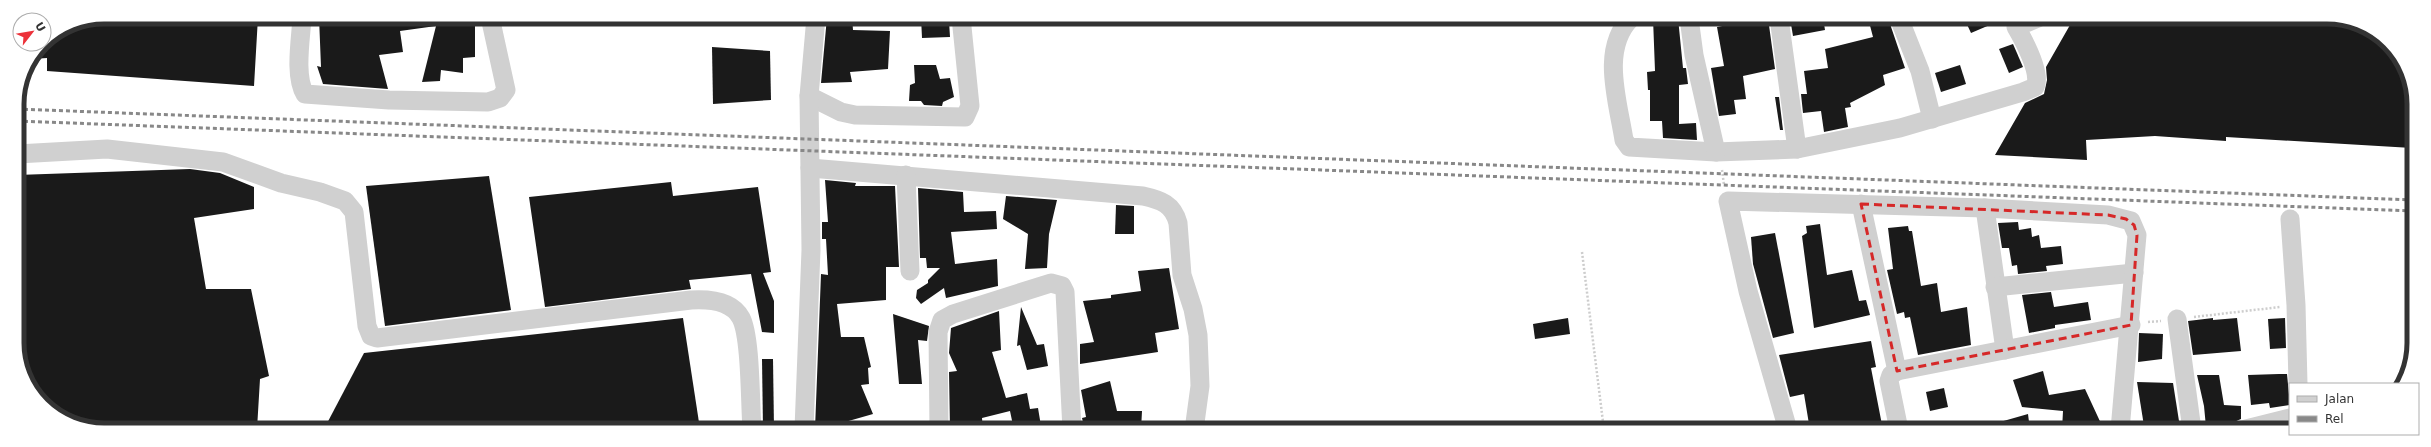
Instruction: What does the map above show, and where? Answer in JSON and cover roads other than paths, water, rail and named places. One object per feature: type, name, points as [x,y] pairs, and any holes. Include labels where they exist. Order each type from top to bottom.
[{"type":"street","points":[[302,24],[299,80],[300,86],[305,94],[389,100],[488,102],[500,98],[506,90],[492,24]]},
{"type":"street","points":[[804,423],[811,250],[809,96],[815,24]]},
{"type":"street","points":[[809,96],[841,112],[855,115],[965,117],[969,113],[970,106],[962,24]]},
{"type":"street","points":[[1626,24],[1621,29],[1614,46],[1614,79],[1624,140],[1629,147],[1716,152],[1797,149],[1859,138],[2015,95],[2035,87],[2036,78],[2026,45],[2014,24]]},
{"type":"street","points":[[1690,24],[1694,55],[1716,152]]},
{"type":"street","points":[[1780,24],[1797,149]]},
{"type":"street","points":[[1901,24],[1920,71],[1932,119]]},
{"type":"street","points":[[24,154],[107,149],[223,162],[281,183],[320,192],[345,201],[354,212],[367,326],[371,336],[377,338],[691,300],[710,299],[725,304],[741,318],[746,336],[752,423]]},
{"type":"street","points":[[810,168],[1143,196],[1158,199],[1171,207],[1178,223],[1178,248],[1182,276],[1193,309],[1198,335],[1200,386],[1195,423]]},
{"type":"street","points":[[906,175],[910,271]]},
{"type":"street","points":[[1786,423],[1748,291],[1728,201],[1985,208],[2108,215],[2131,221],[2136,229],[2134,272],[2131,325],[2121,423]]},
{"type":"street","points":[[1861,204],[1897,371]]},
{"type":"street","points":[[1985,208],[2005,350]]},
{"type":"street","points":[[2290,219],[2296,305],[2298,383]]},
{"type":"street","points":[[1995,286],[2134,272]]},
{"type":"street","points":[[939,423],[938,332],[942,320],[952,314],[1051,283],[1062,286],[1065,292],[1072,423]]},
{"type":"street","points":[[2177,319],[2191,423]]},
{"type":"street","points":[[1898,423],[1889,381],[1891,375],[1897,371],[2131,325]]},
{"type":"street","points":[[2270,423],[2289,418]]},
{"type":"railway","points":[[24,109],[2407,200]]},
{"type":"railway","points":[[24,121],[2407,211]]}]
